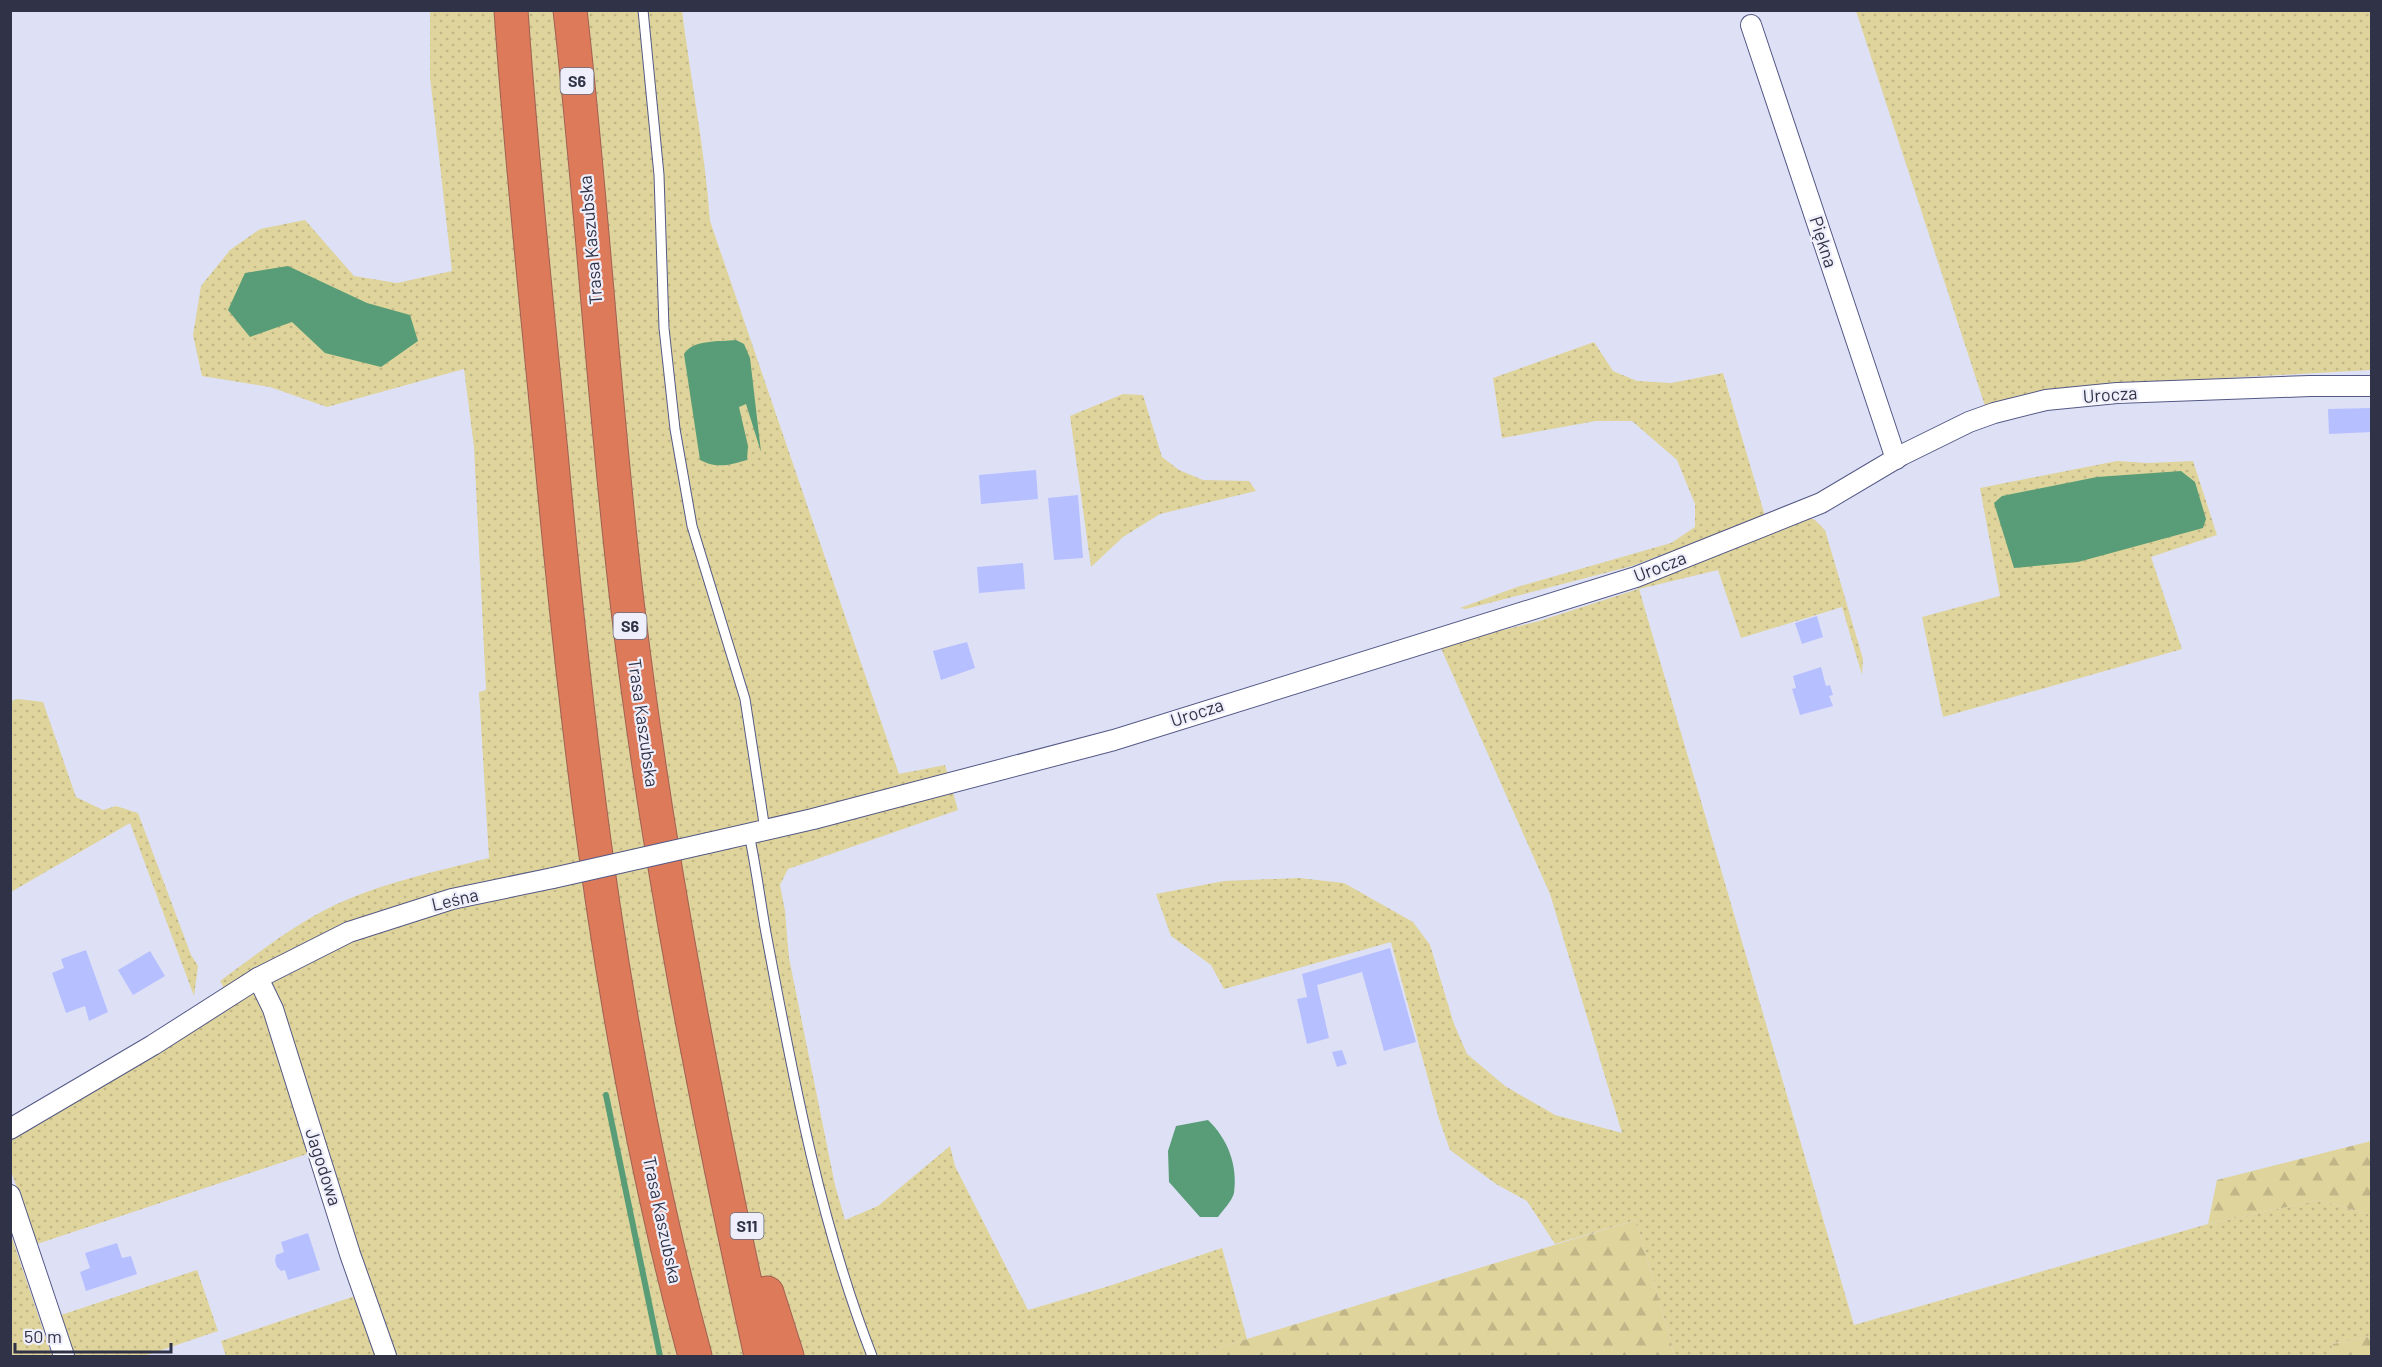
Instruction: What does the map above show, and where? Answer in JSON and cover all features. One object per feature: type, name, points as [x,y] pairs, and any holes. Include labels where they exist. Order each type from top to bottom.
[{"type":"highway","name":"Trasa Kaszubska","points":[[512,10],[566,625],[587,799],[634,1083],[678,1295],[695,1356]]},
{"type":"highway","name":"Trasa Kaszubska","points":[[570,10],[613,473],[647,757],[727,1201],[761,1356]]},
{"type":"highway","name":"S11","points":[[708,1096],[787,1356]]},
{"type":"highway","points":[[678,1295],[688,1356]]},
{"type":"street","name":"Piękna","points":[[1751,25],[1896,459]]},
{"type":"street","name":"Urocza","points":[[945,785],[1114,740],[1636,577],[1821,503],[1896,459],[1969,422],[1994,413],[2046,400],[2117,393],[2372,386]]},
{"type":"street","name":"Leśna","points":[[10,1129],[153,1045],[258,978],[349,932],[417,909],[757,832],[945,785]]},
{"type":"street","name":"Jagodowa","points":[[258,978],[273,1008],[350,1254],[386,1356]]},
{"type":"street","points":[[10,1195],[64,1356]]},
{"type":"lane","points":[[643,10],[659,175],[664,328],[675,429],[692,526],[745,699],[770,955],[819,1191],[841,1266],[872,1356]]},
{"type":"green space","points":[[430,11],[682,11],[710,221],[899,774],[945,765],[958,810],[788,869],[780,885],[789,958],[835,1185],[845,1220],[878,1206],[950,1146],[955,1166],[1028,1310],[1222,1248],[1247,1339],[1194,1356],[226,1356],[221,1341],[355,1296],[307,1154],[37,1244],[11,1171],[12,1136],[233,1003],[220,981],[310,918],[363,893],[489,858],[479,692],[486,690],[474,447],[464,369],[327,407],[270,387],[202,376],[193,335],[201,286],[230,250],[260,229],[305,220],[354,276],[397,283],[452,271],[430,77]]},
{"type":"green space","points":[[1856,11],[2371,11],[2371,370],[2101,385],[1986,409]]},
{"type":"green space","points":[[1594,342],[1613,371],[1637,381],[1671,383],[1723,373],[1765,516],[1632,566],[1466,609],[1460,608],[1517,587],[1671,543],[1695,527],[1695,504],[1677,460],[1632,421],[1596,421],[1502,438],[1493,378]]},
{"type":"green space","points":[[1123,394],[1143,395],[1162,457],[1179,470],[1203,480],[1249,481],[1256,491],[1160,514],[1123,537],[1091,567],[1070,416]]},
{"type":"green space","points":[[2117,461],[2147,463],[2193,461],[2217,535],[2151,557],[2182,649],[1943,717],[1922,617],[2000,596],[1980,488]]},
{"type":"green space","points":[[1803,516],[1815,520],[1825,530],[1863,659],[1862,675],[1842,607],[1741,638],[1718,570],[1639,589],[1854,1325],[2208,1224],[2319,1200],[2371,1215],[2371,1336],[2333,1344],[2329,1356],[1675,1356],[1636,1220],[1555,1244],[1527,1201],[1496,1184],[1450,1150],[1439,1119],[1391,942],[1224,989],[1211,965],[1171,936],[1156,894],[1224,881],[1299,878],[1344,883],[1413,922],[1430,945],[1454,1024],[1467,1054],[1505,1086],[1555,1115],[1622,1133],[1550,894],[1440,646],[1539,621],[1638,589],[1635,582]]},
{"type":"green space","points":[[18,699],[43,702],[76,797],[103,810],[116,806],[138,813],[191,955],[198,966],[194,996],[130,823],[11,892],[10,701]]},
{"type":"green space","points":[[2371,1141],[2371,1215],[2319,1200],[2208,1224],[2217,1180]]},
{"type":"green space","points":[[1636,1220],[1675,1356],[1194,1356],[1247,1339]]},
{"type":"green space","points":[[11,1235],[52,1356],[11,1356]]},
{"type":"green space","points":[[197,1270],[218,1331],[144,1356],[75,1356],[61,1315]]},
{"type":"green space","points":[[2371,1336],[2371,1356],[2329,1356],[2333,1344]]},
{"type":"shaded area","points":[[288,266],[367,303],[410,315],[418,341],[381,367],[325,353],[292,322],[250,337],[228,310],[245,273]]},
{"type":"shaded area","points":[[736,340],[744,344],[750,358],[761,452],[746,404],[739,407],[748,446],[747,460],[729,465],[712,464],[700,460],[684,354],[688,349],[700,344]]},
{"type":"shaded area","points":[[2181,471],[2195,482],[2206,519],[2203,528],[2078,562],[2014,568],[1994,503],[2002,496],[2097,477]]},
{"type":"shaded area","points":[[1208,1120],[1226,1144],[1233,1163],[1234,1193],[1218,1217],[1200,1217],[1169,1182],[1168,1151],[1176,1126]]},
{"type":"building","points":[[2372,408],[2372,432],[2329,434],[2328,409]]},
{"type":"building","points":[[1036,470],[1038,499],[981,504],[979,475]]},
{"type":"building","points":[[1078,495],[1083,558],[1054,560],[1048,498]]},
{"type":"building","points":[[1023,563],[1025,589],[979,593],[977,567]]},
{"type":"building","points":[[1817,616],[1823,637],[1802,644],[1795,623]]},
{"type":"building","points":[[967,642],[975,668],[941,680],[933,651]]},
{"type":"building","points":[[1821,667],[1826,686],[1830,685],[1833,695],[1829,696],[1833,706],[1800,715],[1792,689],[1796,688],[1793,676]]},
{"type":"building","points":[[1390,948],[1416,1042],[1384,1051],[1362,972],[1317,985],[1329,1038],[1307,1044],[1297,999],[1307,997],[1302,974]]},
{"type":"building","points":[[86,950],[108,1012],[89,1021],[85,1006],[66,1013],[52,973],[64,968],[61,959]]},
{"type":"building","points":[[150,951],[165,976],[133,995],[118,970]]},
{"type":"building","points":[[1342,1050],[1347,1064],[1337,1067],[1332,1052]]},
{"type":"building","points":[[308,1233],[320,1270],[288,1280],[285,1270],[281,1271],[275,1261],[276,1255],[284,1252],[281,1242]]},
{"type":"building","points":[[117,1243],[122,1258],[131,1256],[137,1274],[86,1291],[80,1272],[90,1268],[85,1253]]},
{"type":"waterway","points":[[606,1095],[660,1356]]}]
